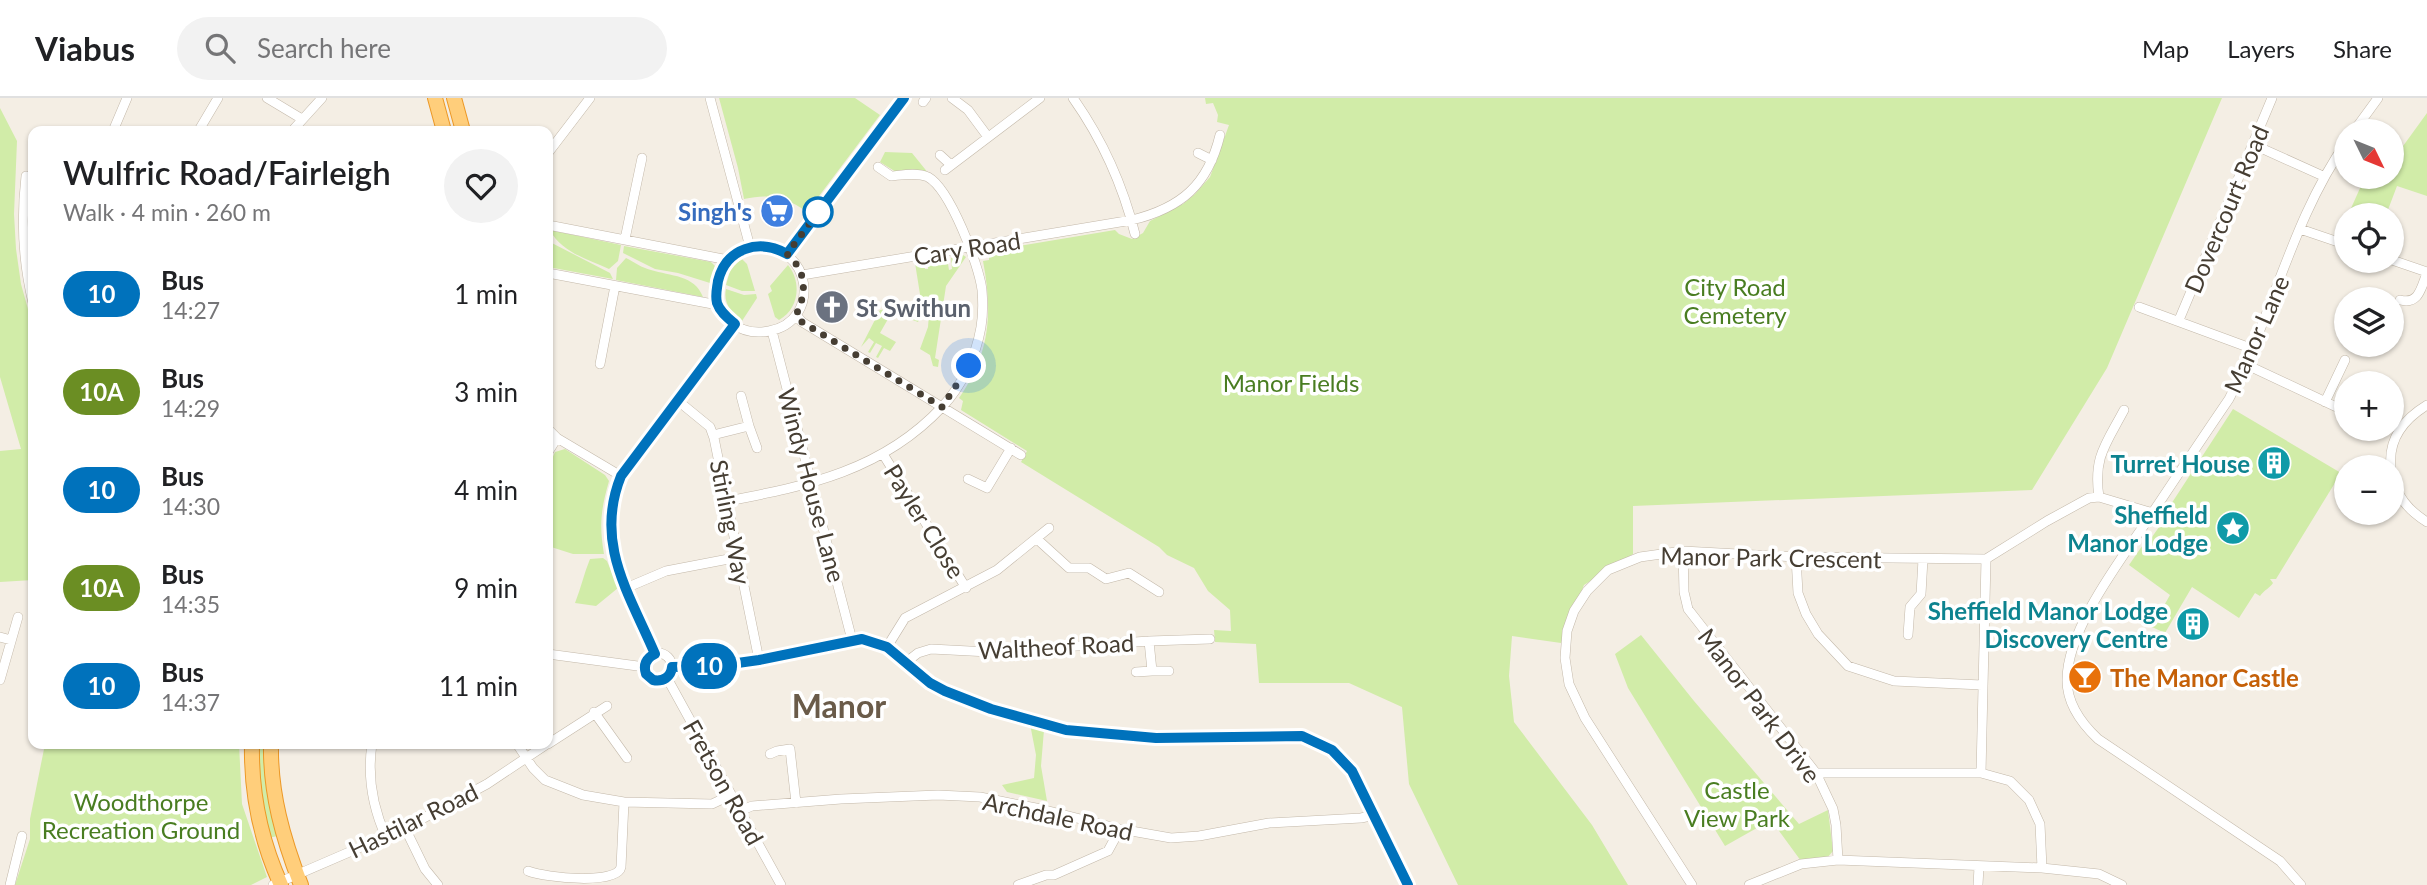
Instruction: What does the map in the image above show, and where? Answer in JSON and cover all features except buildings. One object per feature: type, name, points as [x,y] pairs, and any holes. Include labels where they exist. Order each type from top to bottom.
[{"type":"highway","points":[[435,98],[443,126]]},
{"type":"highway","points":[[454,98],[462,126]]},
{"type":"highway","points":[[252,749],[258,814],[277,884]]},
{"type":"highway","points":[[271,749],[278,814],[299,880]]},
{"type":"street","points":[[115,126],[127,98]]},
{"type":"street","points":[[201,126],[218,98]]},
{"type":"street","points":[[267,98],[302,119]]},
{"type":"street","points":[[296,126],[322,98]]},
{"type":"street","points":[[553,146],[590,98]]},
{"type":"street","points":[[710,98],[750,247]]},
{"type":"street","points":[[787,254],[904,98]]},
{"type":"street","points":[[952,98],[968,110],[988,137]]},
{"type":"street","points":[[940,155],[948,168],[1040,98]]},
{"type":"street","points":[[1073,98],[1116,176],[1135,234]]},
{"type":"street","name":"Dovercourt Road","points":[[2179,320],[2272,98]]},
{"type":"street","points":[[2363,119],[2378,98]]},
{"type":"street","name":"Cary Road","points":[[802,275],[1132,220],[1157,213],[1189,194],[1200,183],[1212,160],[1220,135]]},
{"type":"street","points":[[2252,144],[2323,176]]},
{"type":"street","points":[[1198,153],[1212,160]]},
{"type":"street","points":[[625,239],[642,158]]},
{"type":"street","name":"Manor Lane","points":[[2298,884],[2280,861],[2104,745],[2081,721],[2069,699],[2067,671],[2075,643],[2102,589],[2229,399],[2247,365],[2300,229],[2323,176],[2334,160]]},
{"type":"street","points":[[727,501],[812,483],[883,454],[907,438],[942,407],[969,366],[981,328],[982,290],[970,248],[951,206],[938,186],[928,177],[914,174],[891,176],[878,167]]},
{"type":"street","points":[[26,176],[22,210],[28,284]]},
{"type":"street","points":[[553,226],[728,260]]},
{"type":"street","points":[[2300,229],[2334,241]]},
{"type":"street","points":[[767,246],[787,254],[796,262],[802,275],[804,289],[796,315],[784,326],[772,331],[749,331],[735,324],[718,306],[716,293],[721,271],[728,260],[750,247],[767,246]]},
{"type":"street","points":[[2404,264],[2427,273],[2418,296],[2414,300],[2404,301]]},
{"type":"street","points":[[553,274],[718,306]]},
{"type":"street","points":[[600,365],[615,286]]},
{"type":"street","points":[[2139,307],[2253,349]]},
{"type":"street","points":[[796,315],[802,322],[1021,455]]},
{"type":"street","points":[[655,654],[616,562],[611,542],[610,520],[613,496],[621,476],[735,324]]},
{"type":"street","name":"Windy House Lane","points":[[772,331],[852,639]]},
{"type":"street","points":[[2325,402],[2345,360]]},
{"type":"street","points":[[2247,365],[2334,406]]},
{"type":"street","points":[[741,396],[757,448]]},
{"type":"street","name":"Stirling Way","points":[[677,400],[704,421],[713,435],[759,660]]},
{"type":"street","points":[[2404,422],[2427,405]]},
{"type":"street","points":[[2099,497],[2096,477],[2099,458],[2124,410]]},
{"type":"street","points":[[713,435],[749,426]]},
{"type":"street","points":[[553,434],[621,476]]},
{"type":"street","points":[[553,445],[558,438]]},
{"type":"street","points":[[968,479],[987,488],[1011,449]]},
{"type":"street","name":"Payler Close","points":[[883,454],[966,588]]},
{"type":"street","points":[[1981,773],[1986,559],[2089,498],[2099,497],[2153,513]]},
{"type":"street","points":[[2404,505],[2427,522]]},
{"type":"street","points":[[887,647],[905,618],[997,570],[1049,528]]},
{"type":"street","points":[[1037,539],[1069,568],[1089,568],[1106,579],[1129,573],[1159,592]]},
{"type":"street","name":"Manor Park Crescent","points":[[1692,885],[1585,718],[1569,684],[1565,658],[1567,631],[1574,611],[1587,591],[1608,570],[1640,557],[1683,551],[1796,557],[1986,559]]},
{"type":"street","name":"Manor Park Drive","points":[[1683,551],[1684,592],[1688,609],[1816,773],[1833,809],[1838,860]]},
{"type":"street","points":[[626,588],[666,571],[739,557]]},
{"type":"street","points":[[1796,557],[1798,593],[1806,614],[1818,635],[1848,666],[1894,681],[1982,685]]},
{"type":"street","points":[[1908,635],[1910,607],[1922,594],[1923,559]]},
{"type":"street","points":[[0,680],[18,617]]},
{"type":"street","points":[[0,637],[11,640]]},
{"type":"street","points":[[672,667],[716,666],[759,660],[852,639],[871,640],[887,647],[930,683],[945,691],[991,709],[1066,730],[1156,738],[1302,736],[1325,746],[1343,759],[1358,782],[1408,885]]},
{"type":"street","name":"Waltheof Road","points":[[905,663],[918,653],[931,649],[989,652],[1210,639]]},
{"type":"street","points":[[1149,641],[1152,671]]},
{"type":"street","points":[[655,654],[667,656],[672,667],[667,678],[653,680],[646,674],[645,667],[649,657],[655,654]]},
{"type":"street","points":[[553,655],[645,667]]},
{"type":"street","points":[[1136,672],[1170,671]]},
{"type":"street","name":"Fretson Road","points":[[667,678],[781,885]]},
{"type":"street","name":"Hastilar Road","points":[[553,741],[607,706]]},
{"type":"street","points":[[594,712],[627,758]]},
{"type":"street","points":[[371,749],[369,768],[371,791],[386,837]]},
{"type":"street","points":[[520,749],[539,774],[555,785],[583,795],[624,802],[712,804],[732,796]]},
{"type":"street","name":"Hastilar Road","points":[[277,884],[299,880],[404,828],[487,784],[540,749]]},
{"type":"street","points":[[770,754],[790,750],[796,803]]},
{"type":"street","points":[[1816,773],[1981,773],[2010,781],[2029,800],[2040,824],[2042,869]]},
{"type":"street","name":"Archdale Road","points":[[740,811],[752,806],[796,803],[939,795],[980,797],[1041,808],[1120,830],[1185,838],[1269,823],[1375,815]]},
{"type":"street","points":[[528,871],[564,881],[586,883],[615,879],[620,875],[624,802]]},
{"type":"street","points":[[404,828],[425,869],[438,885]]},
{"type":"street","points":[[1018,885],[1046,875],[1054,875],[1108,851],[1120,830]]},
{"type":"street","points":[[10,885],[22,836]]},
{"type":"street","points":[[1749,885],[1801,864],[1838,860],[2099,874],[2122,885]]},
{"type":"street","points":[[1978,885],[1979,867]]},
{"type":"green space","points":[[719,98],[855,98],[880,115],[807,212],[777,198],[744,199]]},
{"type":"green space","points":[[1205,98],[2222,98],[2107,368],[2032,490],[1633,506],[1633,554],[1584,585],[1561,643],[1512,636],[1509,676],[1514,722],[1592,825],[1628,885],[1458,885],[1409,784],[1402,707],[1349,683],[1259,683],[1256,644],[1215,642],[1214,630],[1231,631],[1230,610],[1208,591],[1194,568],[1167,555],[1159,547],[1021,462],[1027,451],[961,410],[963,401],[959,398],[977,365],[986,332],[988,298],[983,261],[989,260],[989,251],[1115,230],[1132,239],[1143,233],[1150,221],[1183,204],[1210,177],[1229,125],[1217,122],[1218,115],[1213,103],[1206,104]]},
{"type":"green space","points":[[0,108],[17,141],[14,214],[16,249],[28,309],[28,580],[0,582],[0,451],[21,449],[0,377]]},
{"type":"green space","points":[[2427,113],[2427,196],[2404,188],[2404,145]]},
{"type":"green space","points":[[885,152],[912,153],[929,174],[896,172],[880,162]]},
{"type":"green space","points":[[2360,189],[2396,189],[2391,203],[2353,203]]},
{"type":"green space","points":[[553,231],[621,245],[618,261],[609,269],[568,249],[555,238]]},
{"type":"green space","points":[[553,244],[610,273],[613,279],[553,268]]},
{"type":"green space","points":[[624,246],[711,262],[715,266],[710,283],[655,269],[623,253]]},
{"type":"green space","points":[[963,255],[966,257],[946,286],[935,358],[939,360],[938,367],[933,366],[930,355],[920,349],[928,327],[929,314],[921,315],[918,322],[910,319],[912,315],[923,313],[915,263],[923,262],[925,269],[928,269],[928,261],[947,258],[949,270],[952,269],[951,258]]},
{"type":"green space","points":[[626,258],[648,269],[688,280],[703,297],[616,280],[617,268]]},
{"type":"green space","points":[[742,259],[747,264],[755,291],[742,291],[726,285],[731,267]]},
{"type":"green space","points":[[788,265],[795,279],[796,295],[791,309],[779,320],[775,317],[768,294],[772,291],[770,286]]},
{"type":"green space","points":[[726,289],[744,295],[756,294],[757,298],[742,321],[729,307]]},
{"type":"green space","points":[[891,309],[904,316],[902,319],[888,311],[885,317],[888,319],[880,333],[896,342],[890,351],[884,348],[878,358],[876,357],[882,346],[876,343],[870,353],[868,352],[874,342],[869,338],[861,347],[880,310]]},
{"type":"green space","name":"Sheffield Manor Lodge","points":[[2233,409],[2334,469],[2334,484],[2276,579],[2270,579],[2273,583],[2260,596],[2255,593],[2239,618],[2192,587],[2165,633],[2152,627],[2170,595],[2129,565],[2164,520],[2162,518]]},
{"type":"green space","points":[[565,449],[605,475],[609,481],[602,517],[604,554],[573,554],[553,548],[555,452]]},
{"type":"green space","points":[[603,558],[607,561],[618,588],[596,606],[575,603],[590,559]]},
{"type":"green space","name":"Castle View Park","points":[[1641,635],[1799,824],[1828,810],[1833,851],[1827,858],[1801,861],[1771,820],[1725,846],[1628,688],[1615,654]]},
{"type":"green space","points":[[1030,724],[1044,730],[1041,766],[1047,801],[1007,792],[1002,785],[1034,778],[1036,755]]},
{"type":"green space","name":"Woodthorpe Recreation Ground","points":[[44,749],[239,749],[242,804],[267,877],[251,885],[15,885],[30,839],[30,819]]},
{"type":"green space","points":[[257,749],[268,749],[278,836],[268,838],[259,781]]},
{"type":"bus line","name":"10","points":[[904,98],[787,254],[767,246],[750,247],[738,252],[724,265],[716,300],[724,314],[735,324],[621,476],[613,496],[611,542],[626,588],[655,654],[645,663],[646,674],[658,681],[670,675],[672,667],[716,666],[759,660],[862,639],[887,647],[930,683],[945,691],[991,709],[1066,730],[1156,738],[1302,736],[1318,741],[1332,750],[1352,771],[1408,885]]},
{"type":"place","name":"Singh's","points":[[777,211]]},
{"type":"place","name":"St Swithun","points":[[832,307]]},
{"type":"place","name":"Turret House","points":[[2274,463]]},
{"type":"place","name":"Sheffield Manor Lodge","points":[[2233,528]]},
{"type":"place","name":"Sheffield Manor Lodge Discovery Centre","points":[[2193,624]]},
{"type":"place","name":"The Manor Castle","points":[[2085,677]]},
{"type":"district","name":"Manor","points":[[839,705]]},
{"type":"route","points":[[818,212],[821,208],[787,254],[801,270],[804,282],[802,302],[796,315],[802,322],[942,407],[969,366]]},
{"type":"park label","name":"City Road Cemetery","points":[[1735,300]]},
{"type":"park label","name":"Manor Fields","points":[[1291,382]]}]
